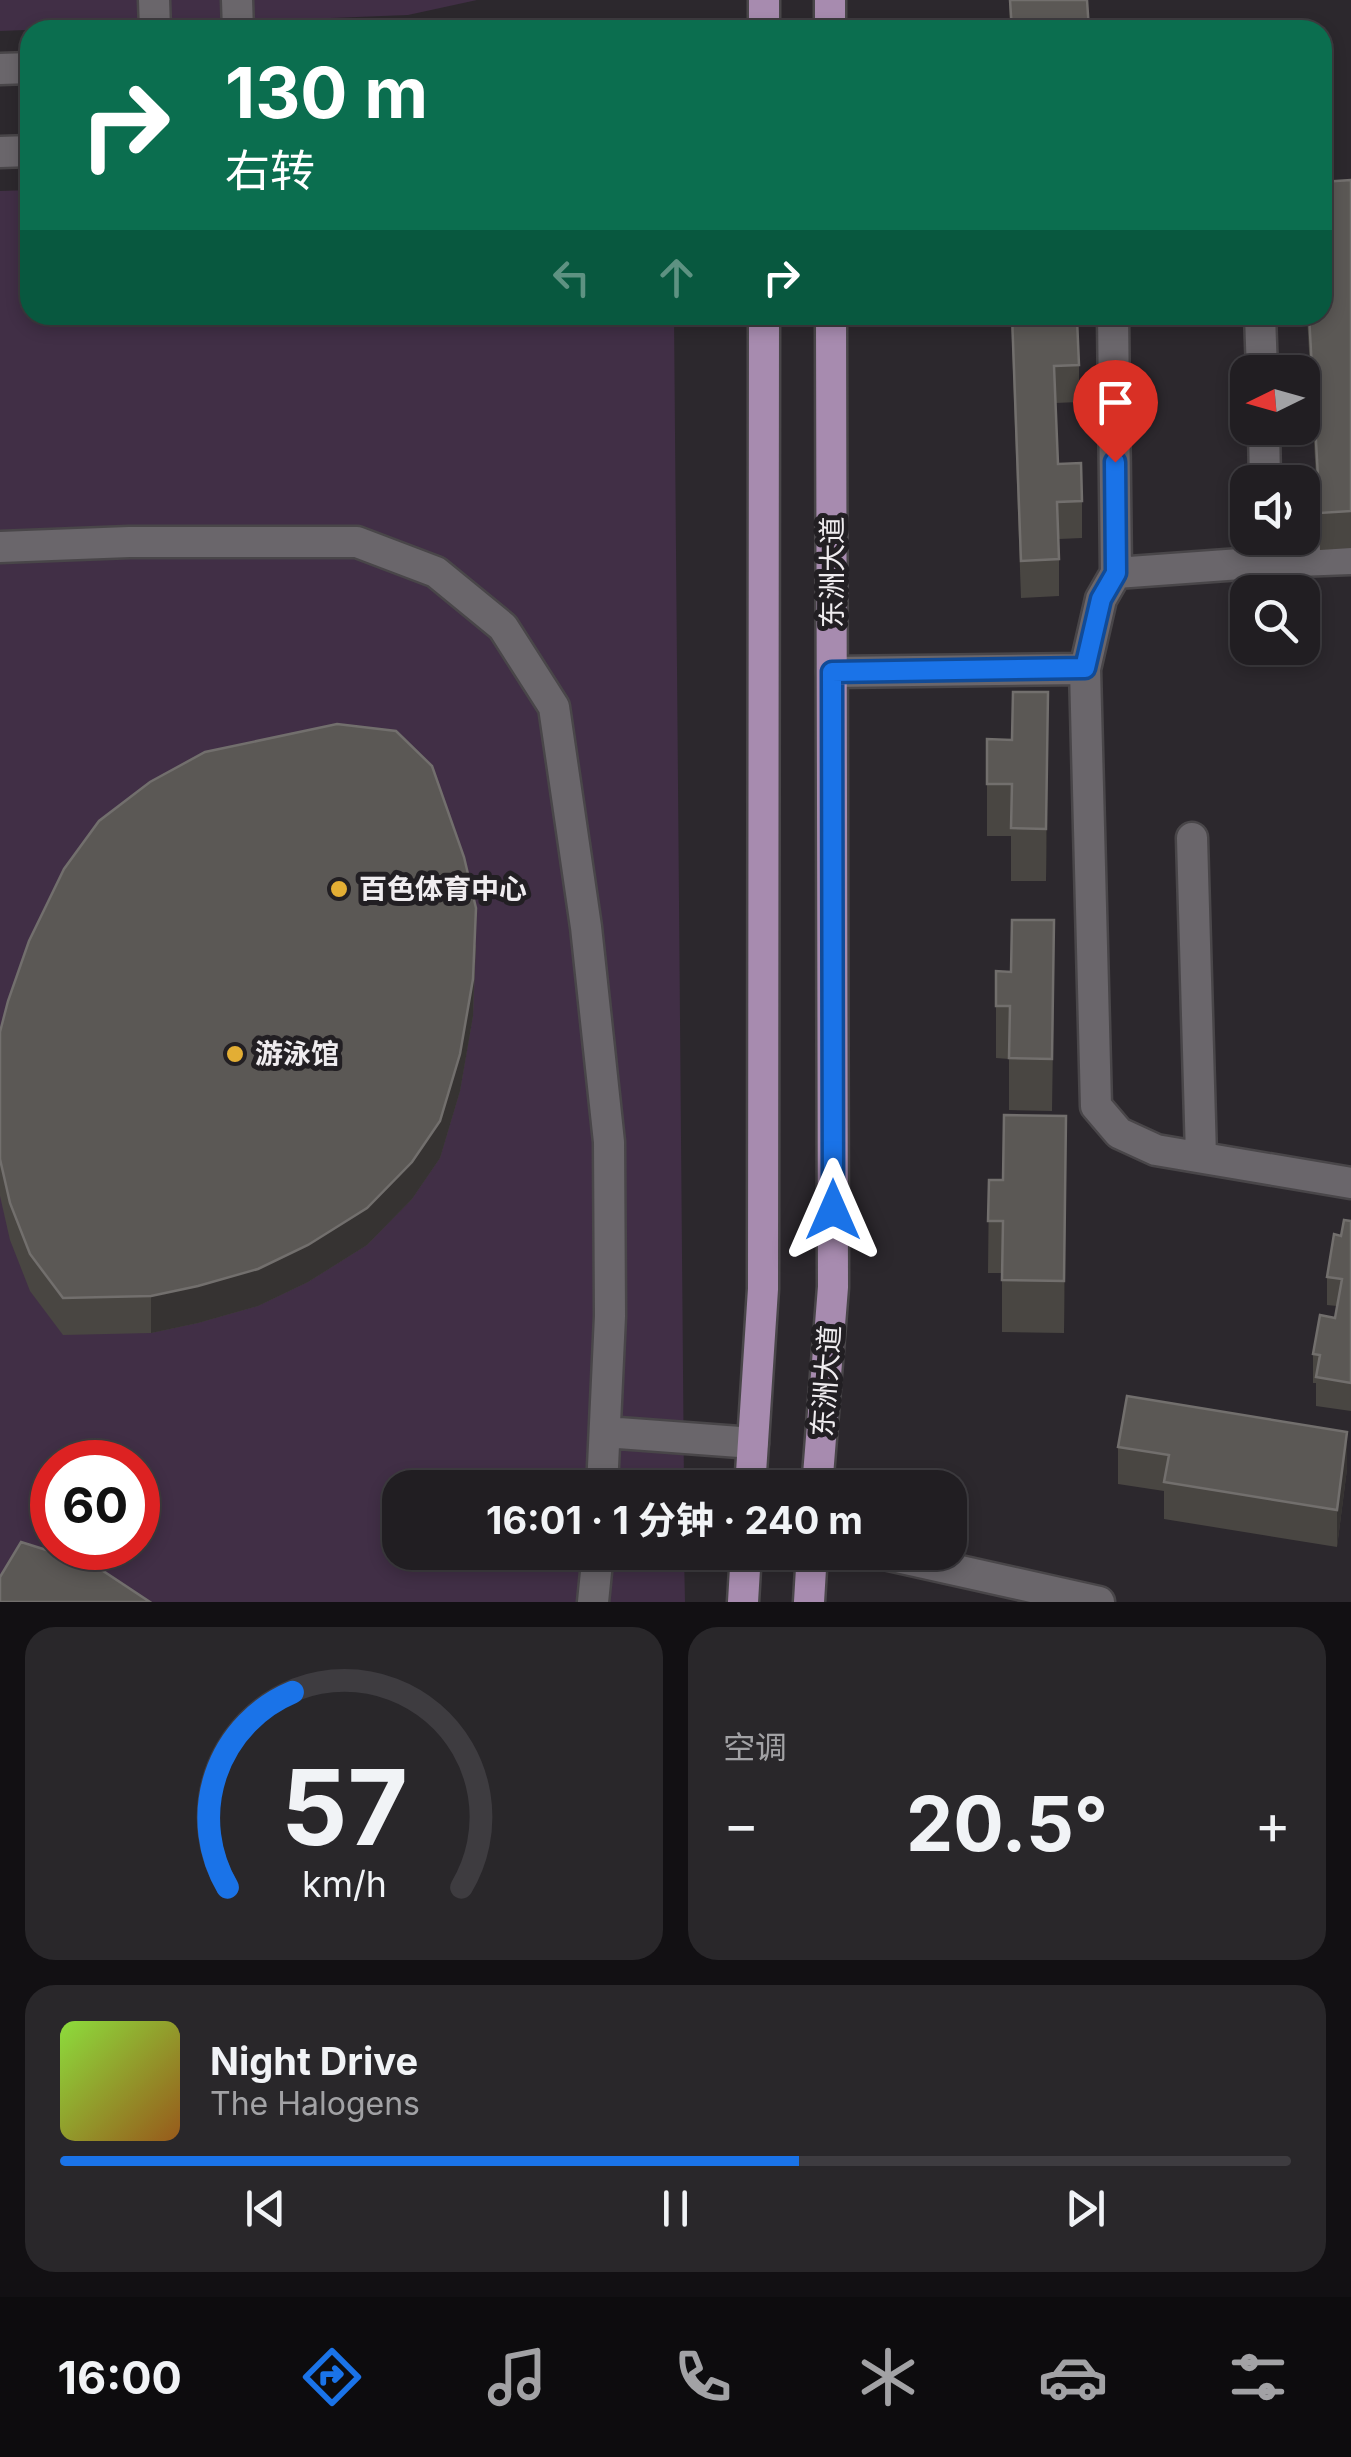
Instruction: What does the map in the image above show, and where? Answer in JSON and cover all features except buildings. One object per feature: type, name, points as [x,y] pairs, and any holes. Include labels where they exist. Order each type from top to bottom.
[{"type":"main road","points":[[751,1470],[762,1289],[764,325]]},
{"type":"main road","name":"东洲大道","points":[[818,1470],[833,1288],[831,325]]},
{"type":"main road","points":[[743,1602],[745,1570]]},
{"type":"main road","points":[[809,1602],[811,1570]]},
{"type":"street","points":[[1113,325],[1116,573],[1101,599],[1085,668],[1096,1106],[1119,1132],[1156,1150],[1351,1183]]},
{"type":"street","points":[[1260,325],[1261,355]]},
{"type":"street","points":[[0,547],[129,542],[357,542],[436,572],[504,627],[554,707],[586,927],[609,1142],[610,1316],[603,1470]]},
{"type":"street","points":[[1116,573],[1235,555]]},
{"type":"street","points":[[1314,555],[1351,559]]},
{"type":"street","points":[[832,672],[1085,668]]},
{"type":"street","points":[[1192,838],[1201,1156]]},
{"type":"street","points":[[605,1432],[753,1443]]},
{"type":"street","points":[[592,1602],[596,1570]]},
{"type":"street","points":[[956,1570],[1100,1602]]},
{"type":"shaded area","points":[[0,0],[477,0],[408,15],[280,20],[20,20],[20,30],[0,31]]},
{"type":"shaded area","name":"百色体育中心","points":[[20,190],[20,325],[674,325],[684,1470],[382,1470],[382,1570],[684,1570],[685,1602],[0,1602],[0,191]]},
{"type":"place","name":"百色体育中心","points":[[339,889]]},
{"type":"place","name":"游泳馆","points":[[235,1054]]},
{"type":"route","points":[[833,1210],[832,672],[1085,668],[1101,599],[1116,573],[1115,462]]}]
